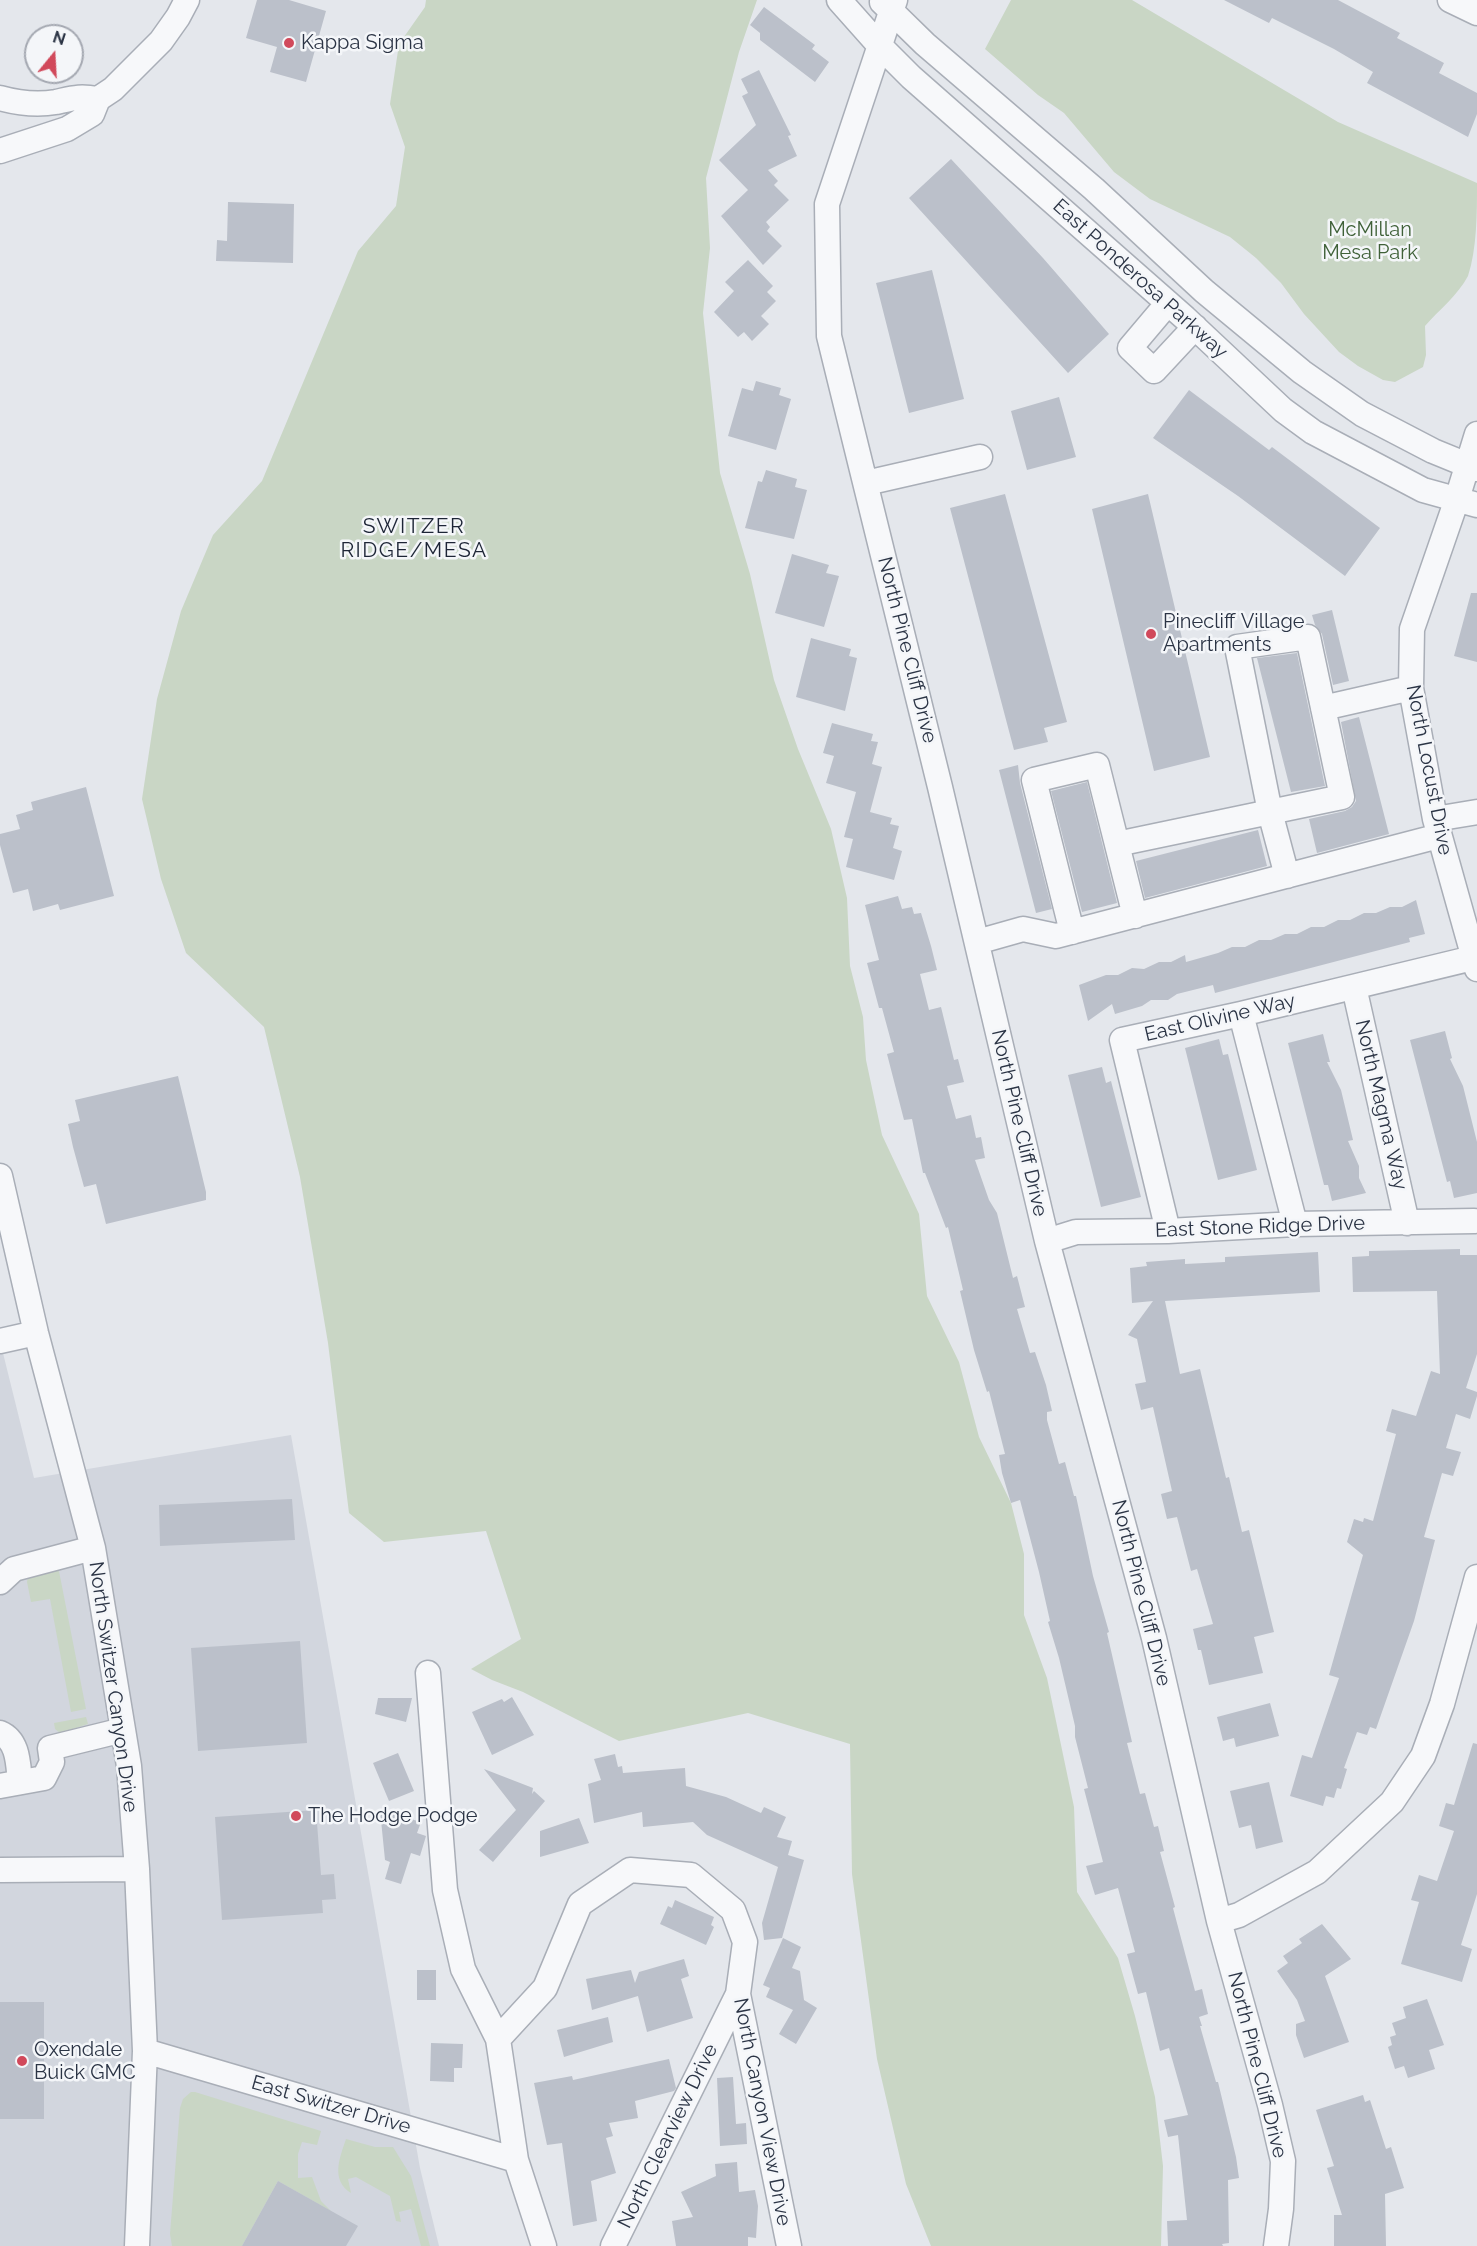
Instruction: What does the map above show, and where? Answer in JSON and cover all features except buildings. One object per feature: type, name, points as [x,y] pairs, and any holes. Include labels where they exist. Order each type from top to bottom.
[{"type":"street","points":[[4,153],[67,129],[92,114],[98,99],[129,74],[161,40],[187,0]]},
{"type":"street","name":"East Ponderosa Parkway","points":[[839,0],[911,77],[1182,316],[1283,410],[1312,432],[1423,490],[1467,502]]},
{"type":"street","points":[[1450,0],[1477,13]]},
{"type":"street","name":"East Ponderosa Parkway","points":[[889,4],[1206,293],[1302,372],[1362,414],[1433,452],[1472,468]]},
{"type":"street","name":"North Pine Cliff Drive","points":[[889,4],[879,45],[827,204],[829,336],[977,942],[1047,1241],[1154,1638],[1220,1921],[1283,2161],[1281,2209],[1276,2246]]},
{"type":"street","points":[[0,98],[34,103],[55,102],[80,96],[98,99]]},
{"type":"street","points":[[1182,316],[1206,293]]},
{"type":"street","name":"North Locust Drive","points":[[1476,961],[1437,828],[1411,688],[1412,629],[1467,502],[1477,434]]},
{"type":"street","points":[[866,483],[980,457]]},
{"type":"street","points":[[1117,844],[1270,812],[1342,797],[1308,637],[1237,648],[1270,812],[1287,876]]},
{"type":"street","points":[[1323,708],[1411,688]]},
{"type":"street","points":[[1071,932],[1034,780],[1097,765],[1135,916]]},
{"type":"street","points":[[977,942],[1023,929],[1056,936],[1135,916],[1287,876],[1437,828],[1477,812]]},
{"type":"street","name":"East Olivine Way","points":[[1168,1231],[1122,1040],[1476,961]]},
{"type":"street","name":"North Magma Way","points":[[1354,987],[1407,1223]]},
{"type":"street","points":[[1241,1014],[1295,1224]]},
{"type":"street","name":"North Switzer Canyon Drive","points":[[0,1176],[36,1333],[93,1548],[129,1766],[137,1869],[145,2051],[137,2246]]},
{"type":"street","name":"East Stone Ridge Drive","points":[[1047,1241],[1077,1232],[1168,1231],[1295,1224],[1474,1221]]},
{"type":"street","points":[[0,1341],[36,1333]]},
{"type":"street","points":[[0,1582],[14,1569],[93,1548]]},
{"type":"street","points":[[1220,1921],[1239,1915],[1317,1872],[1392,1802],[1423,1756],[1442,1704],[1477,1577]]},
{"type":"street","points":[[428,1673],[445,1890],[464,1970],[498,2039],[516,2160],[544,2246]]},
{"type":"street","points":[[0,1733],[10,1739],[15,1750],[10,1784],[44,1778],[52,1762],[50,1748],[123,1730]]},
{"type":"street","points":[[0,1870],[137,1869]]},
{"type":"street","name":"North Canyon View Drive","points":[[498,2039],[545,1988],[580,1904],[630,1870],[691,1875],[733,1910],[745,1942],[738,1994],[789,2246]]},
{"type":"street","name":"North Clearview Drive","points":[[613,2246],[738,1994]]},
{"type":"street","name":"East Switzer Drive","points":[[145,2051],[516,2160]]},
{"type":"shaded area","points":[[0,1341],[34,1478],[291,1435],[420,2168],[439,2246],[0,2246]]},
{"type":"green space","points":[[426,0],[757,0],[739,52],[706,178],[710,248],[703,313],[720,473],[750,574],[774,680],[798,749],[831,829],[847,898],[850,966],[863,1017],[866,1060],[882,1135],[919,1214],[927,1296],[959,1362],[979,1437],[1011,1503],[1024,1554],[1024,1615],[1047,1678],[1074,1807],[1077,1892],[1118,1958],[1155,2097],[1163,2166],[1161,2246],[931,2246],[906,2184],[877,2059],[852,1874],[850,1744],[748,1713],[619,1741],[523,1692],[471,1669],[521,1639],[486,1531],[384,1542],[349,1513],[328,1343],[300,1177],[264,1027],[186,953],[161,879],[142,799],[157,699],[181,611],[213,535],[262,481],[358,251],[396,206],[405,147],[390,104],[399,44],[425,7]]},
{"type":"green space","name":"McMillan Mesa Park","points":[[1011,0],[1132,0],[1338,122],[1477,183],[1475,243],[1468,276],[1454,296],[1425,326],[1426,355],[1423,367],[1395,382],[1383,380],[1358,366],[1339,352],[1304,314],[1281,283],[1256,258],[1230,237],[1150,199],[1114,172],[1064,113],[1038,95],[985,49]]},
{"type":"green space","points":[[58,1566],[86,1709],[71,1712],[50,1599],[31,1602],[27,1582],[28,1577]]},
{"type":"green space","points":[[86,1717],[88,1724],[60,1733],[55,1729],[54,1723]]},
{"type":"green space","points":[[191,2092],[321,2131],[317,2145],[302,2142],[298,2154],[298,2178],[312,2177],[321,2201],[331,2211],[278,2181],[242,2246],[172,2246],[170,2234],[180,2108],[183,2099]]},
{"type":"green space","points":[[346,2139],[375,2147],[393,2147],[411,2176],[430,2246],[421,2246],[411,2209],[399,2212],[401,2222],[396,2221],[390,2196],[356,2177],[348,2179],[351,2193],[345,2188],[338,2168]]},
{"type":"place","name":"Kappa Sigma","points":[[289,43]]},
{"type":"place","name":"Pinecliff Village Apartments","points":[[1151,634]]},
{"type":"place","name":"The Hodge Podge","points":[[296,1816]]},
{"type":"place","name":"Oxendale Buick GMC","points":[[22,2061]]},
{"type":"district","name":"SWITZER RIDGE/MESA","points":[[414,539]]}]
